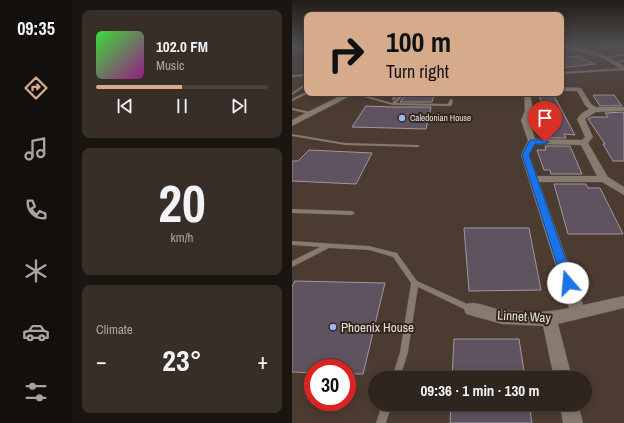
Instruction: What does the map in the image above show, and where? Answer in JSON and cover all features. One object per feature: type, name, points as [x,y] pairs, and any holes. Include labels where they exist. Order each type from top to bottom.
[{"type":"street","points":[[564,89],[579,90],[588,105],[594,109]]},
{"type":"street","points":[[292,123],[346,96]]},
{"type":"street","points":[[527,96],[529,111],[526,120],[532,141],[525,155],[578,313]]},
{"type":"street","points":[[584,143],[589,137],[581,119],[585,112],[594,109],[624,109]]},
{"type":"street","points":[[532,141],[584,143]]},
{"type":"street","points":[[584,143],[604,179],[624,192]]},
{"type":"street","points":[[534,179],[604,179]]},
{"type":"street","name":"Linnet Way","points":[[471,309],[502,317],[549,319],[624,302]]},
{"type":"street","points":[[549,319],[561,371]]},
{"type":"street","points":[[570,411],[573,423]]},
{"type":"lane","points":[[564,73],[624,69]]},
{"type":"lane","points":[[292,76],[304,75]]},
{"type":"lane","points":[[292,94],[304,86]]},
{"type":"lane","points":[[292,100],[304,94]]},
{"type":"lane","points":[[363,96],[393,104],[450,105],[451,100]]},
{"type":"lane","points":[[393,104],[401,96]]},
{"type":"lane","points":[[292,109],[310,113]]},
{"type":"lane","points":[[292,135],[345,144],[418,146]]},
{"type":"lane","points":[[292,211],[352,214]]},
{"type":"lane","points":[[292,244],[369,248],[395,255],[415,283],[471,309]]},
{"type":"lane","points":[[292,264],[329,245]]},
{"type":"lane","points":[[398,371],[404,352],[415,283]]},
{"type":"lane","points":[[381,423],[385,411]]},
{"type":"shaded area","points":[[292,67],[304,67],[304,96],[564,96],[564,67],[624,67],[624,423],[292,423]]},
{"type":"building","points":[[593,95],[614,95],[622,106],[600,106]]},
{"type":"building","points":[[403,96],[434,96],[432,102],[400,102]]},
{"type":"building","points":[[539,96],[554,96],[575,135],[564,134],[566,138],[542,138],[534,117],[547,117]]},
{"type":"building","name":"Caledonian House","points":[[366,106],[431,107],[426,129],[352,127]]},
{"type":"building","points":[[624,112],[624,161],[613,161],[603,144],[605,144],[588,119],[592,117],[608,117],[605,113]]},
{"type":"building","points":[[545,146],[570,146],[582,174],[551,174],[550,170],[544,170],[537,150],[546,150]]},
{"type":"building","points":[[309,150],[372,153],[356,184],[292,181],[292,161],[298,161]]},
{"type":"building","points":[[554,184],[586,184],[588,188],[600,188],[623,234],[568,234]]},
{"type":"building","points":[[464,228],[529,228],[541,290],[469,291]]},
{"type":"building","name":"Phoenix House","points":[[295,281],[385,283],[363,374],[356,374],[356,359],[304,359],[304,373],[292,372],[292,287]]},
{"type":"building","points":[[454,339],[519,339],[524,371],[452,371]]},
{"type":"building","points":[[451,411],[530,411],[532,423],[450,423]]},
{"type":"place","name":"Caledonian House","points":[[402,118]]},
{"type":"place","name":"Phoenix House","points":[[333,327]]},
{"type":"route","points":[[545,142],[532,141],[525,155],[568,283]]}]
